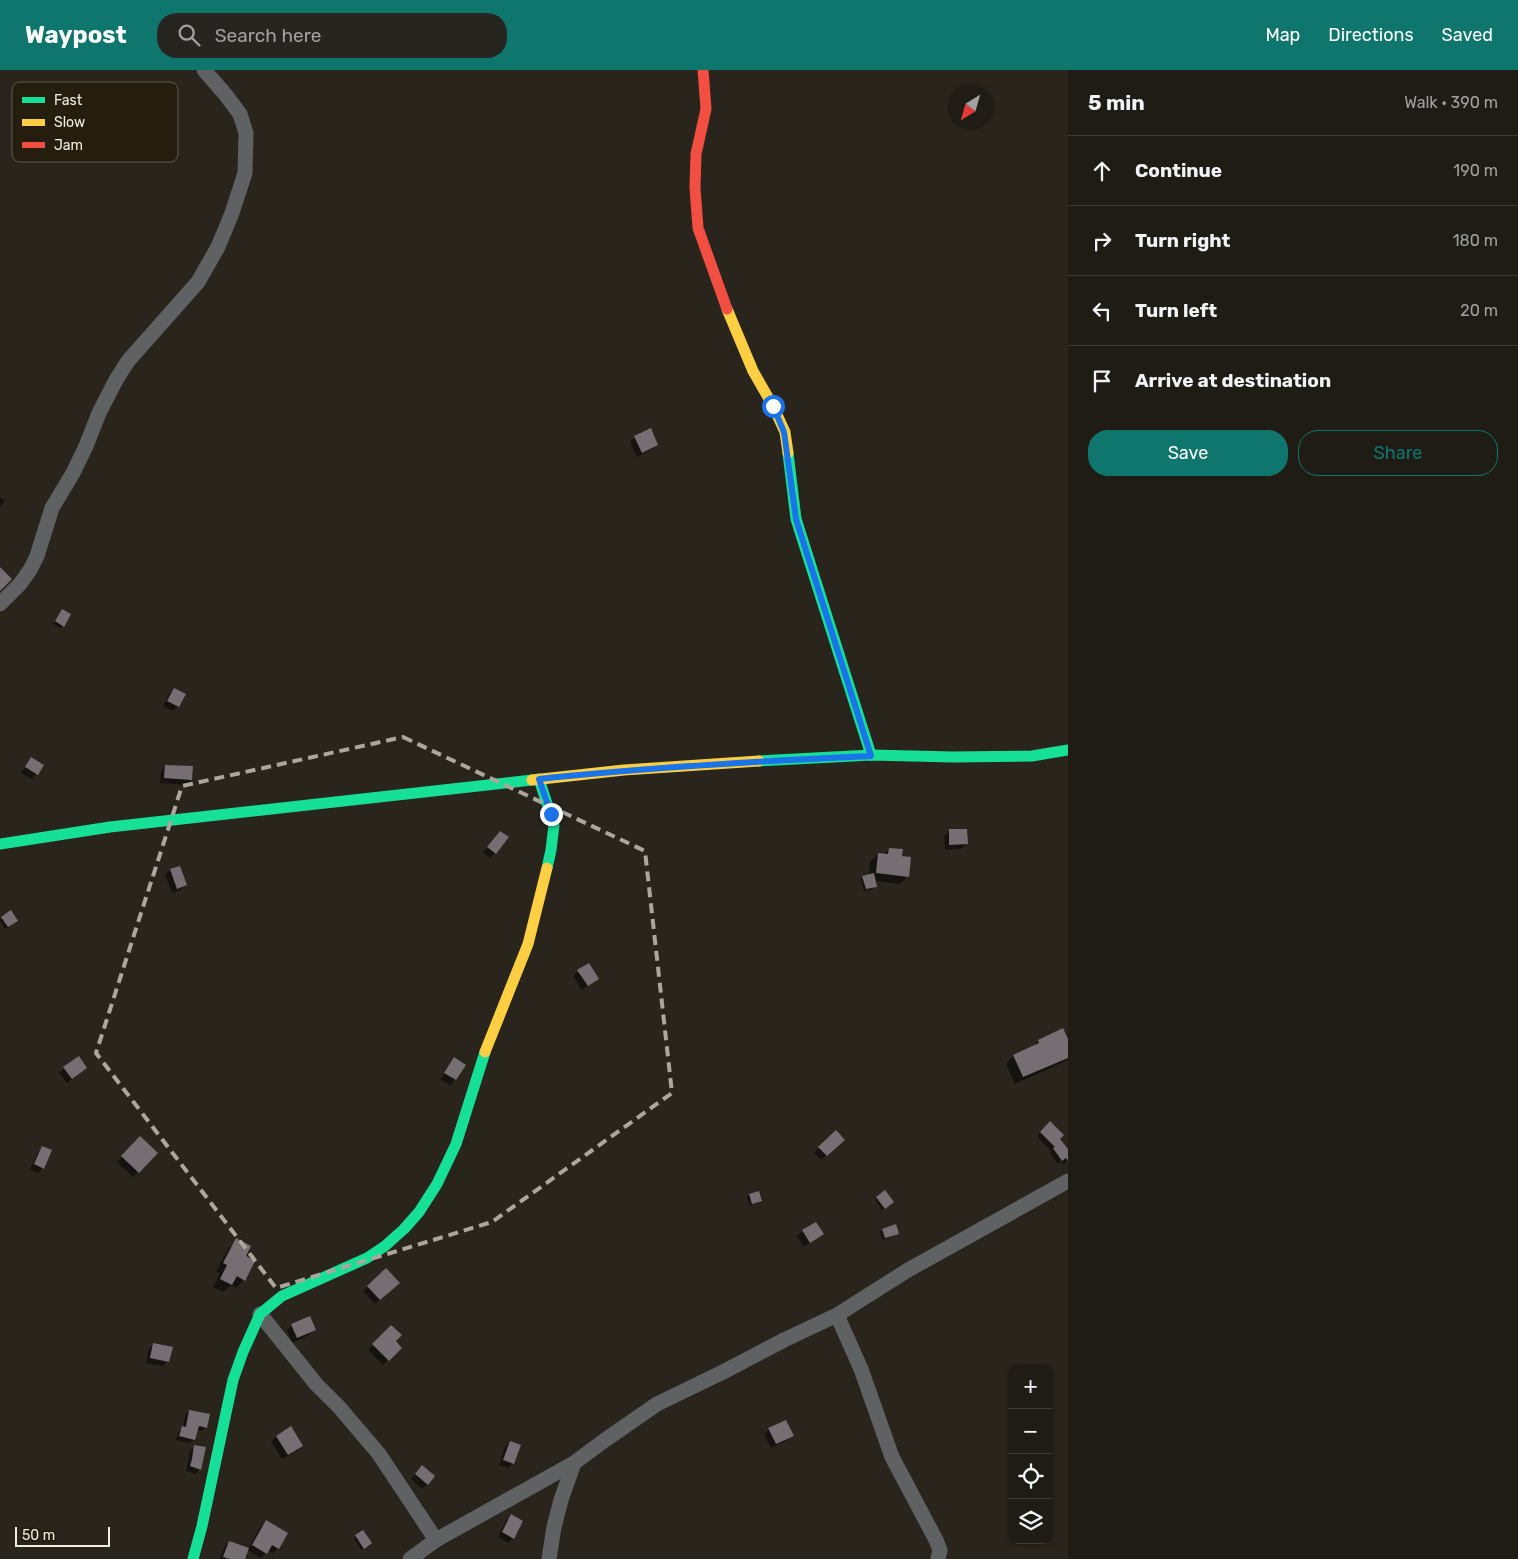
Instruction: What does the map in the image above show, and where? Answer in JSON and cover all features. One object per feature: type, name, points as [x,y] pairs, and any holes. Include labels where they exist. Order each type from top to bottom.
[{"type":"street","points":[[0,604],[20,584],[30,570],[52,508],[73,473],[99,413],[116,380],[128,361],[198,282],[218,247],[232,213],[245,173],[246,133],[240,114],[204,70]]},
{"type":"street","points":[[703,70],[706,109],[696,154],[695,188],[698,228],[729,313],[784,432],[796,519],[871,756]]},
{"type":"street","points":[[0,844],[110,827],[624,770],[712,763],[871,756],[1032,756],[1068,750]]},
{"type":"street","points":[[193,1559],[202,1526],[233,1380],[260,1314],[282,1296],[360,1262],[385,1246],[419,1212],[437,1184],[456,1144],[480,1064],[528,944],[553,838],[554,825],[539,779]]},
{"type":"street","points":[[410,1559],[436,1540],[574,1463],[658,1404],[837,1315],[908,1270],[1068,1181]]},
{"type":"street","points":[[260,1314],[316,1384],[339,1407],[378,1454],[436,1540]]},
{"type":"street","points":[[837,1315],[861,1369],[892,1457],[936,1540],[940,1550],[938,1559]]},
{"type":"street","points":[[549,1559],[554,1526],[574,1463]]},
{"type":"highlighted area","points":[[403,737],[645,851],[672,1093],[492,1222],[276,1288],[96,1053],[182,786]]},
{"type":"building","points":[[651,428],[658,445],[642,453],[634,436]]},
{"type":"building","points":[[0,567],[12,579],[0,591]]},
{"type":"building","points":[[62,609],[71,614],[64,627],[55,621]]},
{"type":"building","points":[[174,688],[186,694],[179,707],[167,701]]},
{"type":"building","points":[[31,757],[44,765],[38,775],[25,767]]},
{"type":"building","points":[[165,765],[193,766],[192,780],[164,778]]},
{"type":"building","points":[[949,829],[967,829],[968,844],[949,845]]},
{"type":"building","points":[[500,831],[509,837],[496,854],[487,847]]},
{"type":"building","points":[[889,848],[903,849],[902,856],[911,857],[909,877],[876,873],[878,853],[888,854]]},
{"type":"building","points":[[180,866],[187,885],[177,889],[170,869]]},
{"type":"building","points":[[874,873],[877,887],[866,889],[862,876]]},
{"type":"building","points":[[11,910],[18,921],[8,927],[1,917]]},
{"type":"building","points":[[589,963],[599,979],[588,986],[577,970]]},
{"type":"building","points":[[1063,1028],[1068,1039],[1068,1058],[1023,1077],[1013,1055],[1039,1043],[1038,1040]]},
{"type":"building","points":[[79,1056],[87,1068],[72,1079],[63,1067]]},
{"type":"building","points":[[454,1057],[466,1065],[456,1080],[444,1073]]},
{"type":"building","points":[[1050,1121],[1064,1135],[1060,1139],[1068,1149],[1068,1161],[1066,1158],[1062,1161],[1053,1148],[1055,1147],[1040,1132]]},
{"type":"building","points":[[836,1130],[845,1140],[827,1156],[818,1147]]},
{"type":"building","points":[[140,1136],[158,1153],[139,1173],[121,1156]]},
{"type":"building","points":[[42,1146],[52,1150],[44,1169],[34,1164]]},
{"type":"building","points":[[885,1190],[894,1202],[885,1209],[876,1197]]},
{"type":"building","points":[[759,1191],[762,1201],[752,1204],[749,1194]]},
{"type":"building","points":[[816,1222],[824,1234],[810,1243],[802,1230]]},
{"type":"building","points":[[896,1224],[899,1234],[885,1238],[882,1229]]},
{"type":"building","points":[[236,1238],[251,1246],[246,1256],[255,1261],[245,1281],[237,1276],[232,1285],[220,1279],[227,1265],[223,1263]]},
{"type":"building","points":[[386,1268],[400,1283],[380,1300],[367,1286]]},
{"type":"building","points":[[310,1316],[316,1330],[297,1338],[291,1324]]},
{"type":"building","points":[[391,1325],[402,1335],[396,1341],[402,1348],[389,1361],[372,1344]]},
{"type":"building","points":[[153,1343],[173,1347],[169,1362],[150,1358]]},
{"type":"building","points":[[189,1410],[210,1414],[207,1428],[199,1426],[195,1440],[179,1436],[182,1426],[186,1427]]},
{"type":"building","points":[[786,1420],[794,1436],[776,1444],[768,1428]]},
{"type":"building","points":[[291,1426],[303,1446],[288,1455],[276,1436]]},
{"type":"building","points":[[510,1441],[521,1445],[514,1464],[503,1460]]},
{"type":"building","points":[[194,1445],[206,1447],[201,1470],[190,1466]]},
{"type":"building","points":[[422,1465],[435,1476],[428,1485],[415,1474]]},
{"type":"building","points":[[511,1514],[523,1521],[514,1539],[502,1532]]},
{"type":"building","points":[[266,1520],[288,1533],[279,1549],[272,1545],[267,1554],[252,1545]]},
{"type":"building","points":[[363,1530],[372,1543],[364,1549],[355,1535]]},
{"type":"building","points":[[229,1541],[249,1548],[245,1559],[223,1557]]},
{"type":"traffic: fast","points":[[788,453],[796,519],[871,755]]},
{"type":"traffic: fast","points":[[759,761],[871,755],[1032,756],[1068,750]]},
{"type":"traffic: fast","points":[[539,779],[554,825],[547,868]]},
{"type":"traffic: fast","points":[[0,844],[110,827],[532,780]]},
{"type":"traffic: fast","points":[[193,1559],[202,1526],[233,1380],[260,1314],[282,1296],[367,1258],[385,1246],[419,1212],[437,1184],[456,1144],[485,1052]]},
{"type":"traffic: slow","points":[[727,309],[753,371],[785,432],[788,453]]},
{"type":"traffic: slow","points":[[532,780],[624,770],[759,761]]},
{"type":"traffic: slow","points":[[485,1052],[528,944],[547,868]]},
{"type":"traffic: jam","points":[[703,70],[706,109],[696,154],[695,188],[698,228],[727,309]]},
{"type":"route","points":[[551,814],[539,779],[624,770],[732,762],[871,756],[796,519],[784,432],[773,406]]}]
